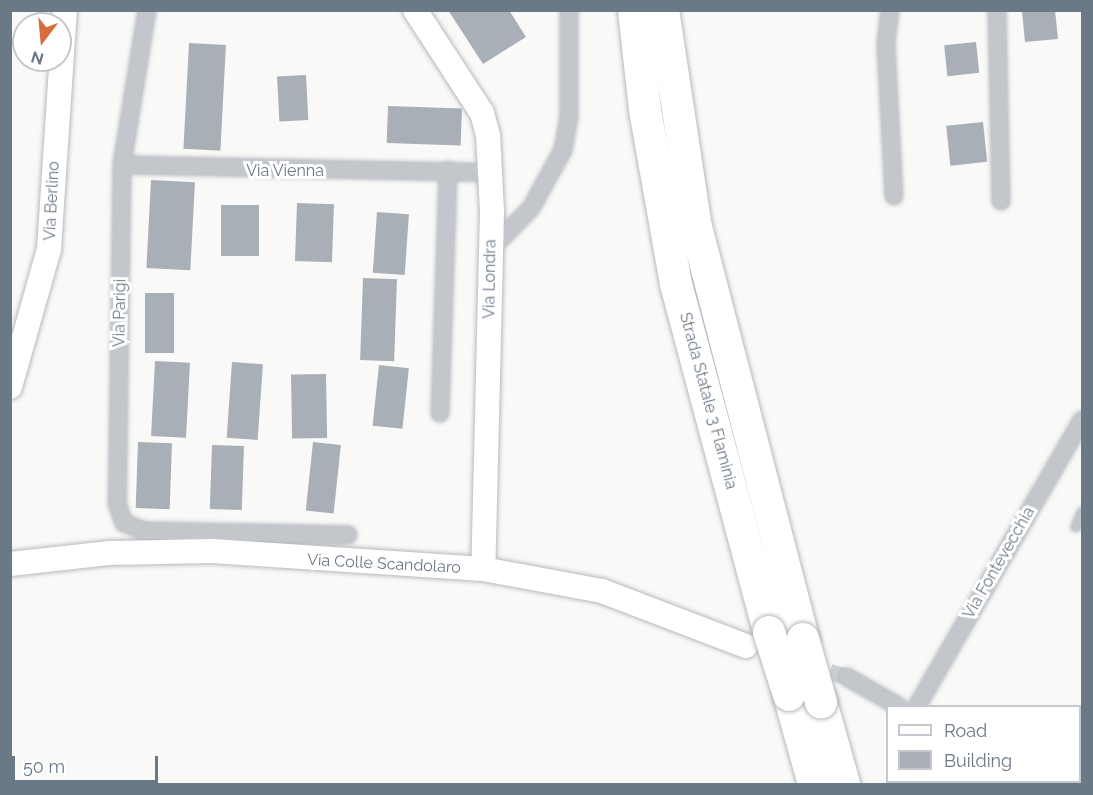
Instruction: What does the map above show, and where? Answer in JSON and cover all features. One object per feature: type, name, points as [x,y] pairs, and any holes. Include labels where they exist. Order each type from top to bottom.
[{"type":"highway","name":"Strada Statale 3 Flaminia","points":[[634,10],[645,110],[676,284],[758,639],[789,695],[814,784]]},
{"type":"highway","name":"Strada Statale 3 Flaminia","points":[[663,10],[696,227],[803,639],[844,784]]},
{"type":"street","name":"Via Berlino","points":[[10,387],[50,249],[65,10]]},
{"type":"street","name":"Via Parigi","points":[[147,10],[122,165],[117,503],[124,523],[145,531],[214,542],[348,535]]},
{"type":"street","name":"Via Londra","points":[[415,10],[482,113],[489,173],[490,250],[483,569]]},
{"type":"street","points":[[490,250],[531,208],[563,150],[568,116],[569,10]]},
{"type":"street","points":[[890,10],[886,45],[894,195]]},
{"type":"street","points":[[998,10],[1001,201]]},
{"type":"street","name":"Via Vienna","points":[[122,165],[262,172],[448,170],[489,173]]},
{"type":"street","points":[[440,413],[448,170]]},
{"type":"street","name":"Via Fontevecchia","points":[[918,705],[1079,429]]},
{"type":"street","name":"Via Colle Scandolaro","points":[[10,564],[214,542],[483,569],[603,591],[758,639]]},
{"type":"street","points":[[847,677],[896,705]]},
{"type":"lane","points":[[1076,527],[1083,512]]},
{"type":"building","points":[[448,10],[509,10],[526,37],[483,64]]},
{"type":"building","points":[[1055,10],[1058,39],[1025,42],[1022,11]]},
{"type":"building","points":[[976,42],[979,73],[947,76],[944,45]]},
{"type":"building","points":[[189,43],[226,45],[220,151],[183,149]]},
{"type":"building","points":[[306,75],[308,120],[279,121],[277,77]]},
{"type":"building","points":[[388,106],[462,109],[461,146],[387,143]]},
{"type":"building","points":[[983,122],[987,162],[950,166],[946,126]]},
{"type":"building","points":[[151,180],[195,182],[190,270],[146,268]]},
{"type":"building","points":[[297,203],[334,204],[332,262],[295,261]]},
{"type":"building","points":[[221,205],[259,205],[259,256],[221,256]]},
{"type":"building","points":[[377,212],[409,214],[405,275],[373,273]]},
{"type":"building","points":[[363,278],[397,279],[394,361],[360,360]]},
{"type":"building","points":[[145,293],[174,293],[174,353],[145,353]]},
{"type":"building","points":[[155,361],[190,363],[186,438],[151,436]]},
{"type":"building","points":[[232,362],[263,364],[258,440],[227,438]]},
{"type":"building","points":[[379,365],[409,368],[402,429],[373,426]]},
{"type":"building","points":[[326,374],[327,438],[292,439],[291,375]]},
{"type":"building","points":[[138,442],[172,443],[170,509],[136,508]]},
{"type":"building","points":[[313,442],[341,445],[334,514],[306,511]]},
{"type":"building","points":[[212,445],[244,446],[242,510],[210,509]]},
{"type":"tunnel","points":[[807,665],[847,677]]}]
